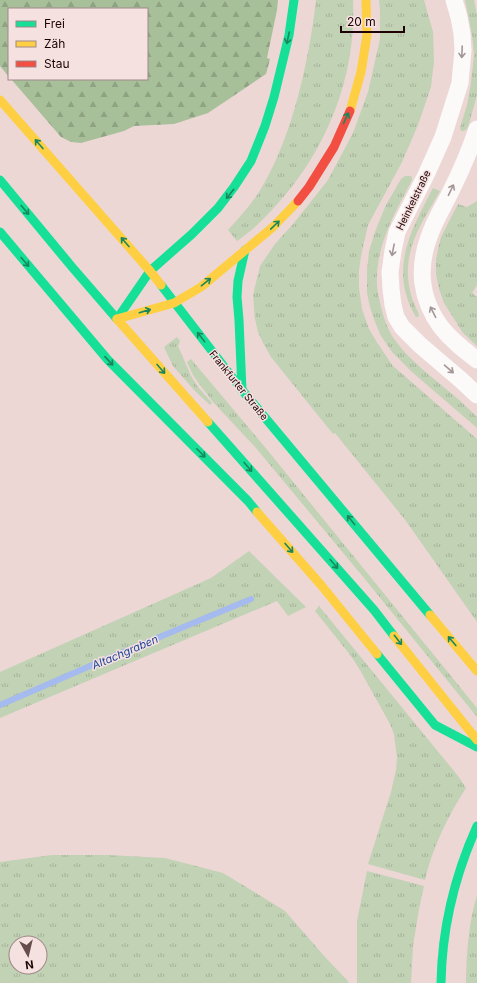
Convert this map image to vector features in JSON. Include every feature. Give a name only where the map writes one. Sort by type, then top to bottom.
[{"type":"main road","points":[[117,319],[150,271],[192,234],[218,208],[251,161],[266,126],[274,98],[289,34],[294,0]]},
{"type":"main road","points":[[117,319],[174,303],[201,287],[273,227],[309,187],[334,147],[350,110],[361,72],[367,35],[366,0]]},
{"type":"main road","name":"Frankfurter Straße","points":[[0,100],[150,271],[242,390],[477,671]]},
{"type":"main road","points":[[0,180],[72,268],[374,610],[477,740]]},
{"type":"main road","points":[[0,232],[108,360],[248,501],[321,585],[435,725],[477,747]]},
{"type":"main road","points":[[242,390],[237,297],[238,282],[245,250]]},
{"type":"main road","points":[[440,983],[442,947],[448,914],[461,863],[477,826]]},
{"type":"street","name":"Heinkelstraße","points":[[454,0],[462,34],[463,50],[460,83],[443,137],[426,175],[397,232],[392,251],[390,272],[393,305],[396,317],[402,327],[420,345],[477,395]]},
{"type":"street","points":[[477,129],[470,150],[429,236],[422,265],[423,285],[433,313],[442,328],[456,343],[477,360]]},
{"type":"green space","points":[[0,0],[278,0],[267,58],[270,59],[266,74],[208,113],[174,124],[134,126],[124,131],[81,143],[71,142],[61,137],[12,80],[148,80],[148,8],[8,8],[8,76],[0,66]]},
{"type":"green space","points":[[316,0],[353,0],[353,32],[349,63],[341,93],[330,122],[316,150],[300,176],[280,201],[258,224],[237,241],[228,230],[242,215],[262,187],[283,144],[291,121],[304,72]]},
{"type":"green space","points":[[379,0],[424,0],[433,32],[434,61],[431,87],[418,125],[402,162],[368,225],[359,271],[359,288],[362,309],[369,329],[393,366],[477,439],[477,622],[406,521],[271,357],[258,332],[255,319],[253,295],[260,266],[275,244],[294,223],[328,180],[353,133],[368,92],[380,39]]},
{"type":"green space","points":[[465,0],[474,0],[477,15],[477,95],[469,124],[466,130],[461,131],[460,128],[467,105],[471,83],[474,54]]},
{"type":"green space","points":[[405,176],[412,177],[412,180],[387,230],[379,257],[377,287],[382,312],[392,336],[401,348],[407,355],[459,399],[477,417],[477,428],[412,372],[392,352],[381,336],[370,307],[367,293],[369,251],[386,205],[401,179]]},
{"type":"green space","points":[[433,188],[440,191],[419,228],[410,253],[408,266],[408,280],[411,295],[419,315],[416,317],[408,300],[404,283],[403,267],[406,251],[417,219]]},
{"type":"green space","points":[[477,201],[477,285],[472,293],[477,297],[477,346],[463,333],[444,303],[436,274],[436,260],[441,237],[458,204],[467,207]]},
{"type":"green space","points":[[177,337],[180,341],[178,346],[191,376],[198,387],[212,403],[210,405],[195,391],[173,366],[164,347]]},
{"type":"green space","points":[[191,359],[264,446],[477,708],[477,717],[256,448],[213,402],[193,375],[187,362]]},
{"type":"green space","points":[[249,551],[306,607],[288,616],[277,601],[0,718],[0,672],[211,578]]},
{"type":"green space","points":[[319,606],[458,776],[466,788],[453,809],[442,832],[432,856],[425,880],[368,864],[391,792],[396,770],[397,758],[394,734],[360,670],[351,656],[315,611]]},
{"type":"green space","points":[[52,855],[108,855],[165,858],[223,873],[285,911],[349,983],[0,983],[0,862]]},
{"type":"green space","points":[[367,871],[424,886],[413,946],[411,983],[357,983],[357,921]]},
{"type":"green space","points":[[477,895],[477,983],[466,983],[468,938]]},
{"type":"waterway","name":"Altachgraben","points":[[0,705],[251,599]]},
{"type":"traffic: fast","points":[[117,319],[150,271],[192,234],[218,208],[251,161],[265,126],[274,97],[289,35],[294,0]]},
{"type":"traffic: fast","points":[[0,180],[117,319]]},
{"type":"traffic: fast","points":[[0,232],[108,360],[248,501],[257,512]]},
{"type":"traffic: fast","points":[[242,390],[237,297],[238,281],[245,250]]},
{"type":"traffic: fast","points":[[161,285],[242,390],[430,615]]},
{"type":"traffic: fast","points":[[208,422],[374,610],[394,636]]},
{"type":"traffic: fast","points":[[377,654],[435,725],[477,747]]},
{"type":"traffic: fast","points":[[441,983],[444,942],[451,903],[462,864],[477,826]]},
{"type":"traffic: slow","points":[[350,111],[361,72],[367,35],[366,0]]},
{"type":"traffic: slow","points":[[0,100],[161,285]]},
{"type":"traffic: slow","points":[[117,319],[174,303],[201,287],[273,227],[298,201]]},
{"type":"traffic: slow","points":[[117,319],[208,422]]},
{"type":"traffic: slow","points":[[257,512],[321,585],[377,654]]},
{"type":"traffic: slow","points":[[430,615],[477,671]]},
{"type":"traffic: slow","points":[[394,636],[477,740]]},
{"type":"traffic: jam","points":[[298,201],[309,187],[334,147],[350,111]]}]
